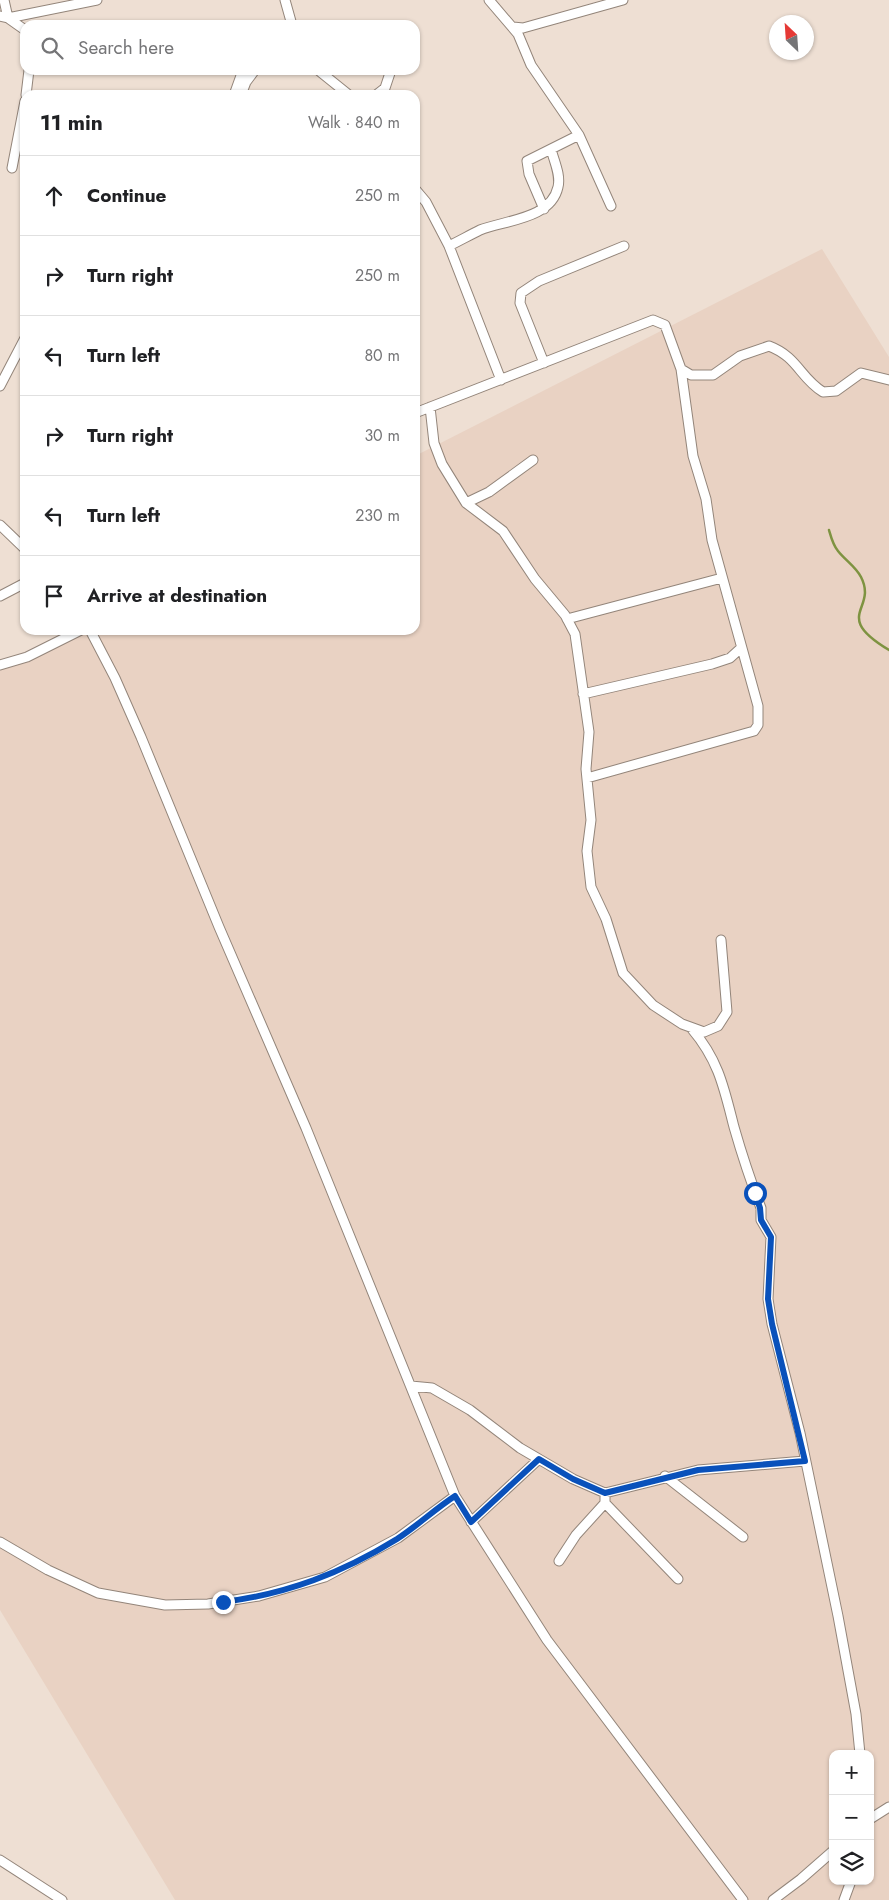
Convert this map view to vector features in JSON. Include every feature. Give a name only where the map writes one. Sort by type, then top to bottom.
[{"type":"street","points":[[4,0],[4,17]]},
{"type":"street","points":[[4,17],[97,0]]},
{"type":"street","points":[[285,0],[291,20]]},
{"type":"street","points":[[489,0],[513,27],[531,65],[579,135],[611,206]]},
{"type":"street","points":[[513,27],[522,28],[623,0]]},
{"type":"street","points":[[4,17],[20,27]]},
{"type":"street","points":[[27,90],[28,75]]},
{"type":"street","points":[[236,90],[241,75]]},
{"type":"street","points":[[243,90],[251,75]]},
{"type":"street","points":[[324,75],[343,90]]},
{"type":"street","points":[[382,90],[389,75]]},
{"type":"street","points":[[12,168],[20,127]]},
{"type":"street","points":[[544,208],[526,166],[531,158],[579,135]]},
{"type":"street","points":[[449,246],[481,230],[517,220],[544,208],[555,195],[559,186],[559,174],[551,149]]},
{"type":"street","points":[[420,195],[426,202],[449,246],[501,380]]},
{"type":"street","points":[[544,363],[520,303],[521,293],[539,281],[624,246]]},
{"type":"street","points":[[420,411],[654,320],[665,325],[668,330],[681,369],[694,456],[704,494],[712,540],[758,711],[758,725],[754,731],[586,778]]},
{"type":"street","points":[[681,369],[691,375],[713,375],[740,356],[769,346],[789,357],[801,368],[809,381],[823,392],[836,390],[860,373],[889,380]]},
{"type":"street","points":[[0,386],[20,348]]},
{"type":"street","points":[[430,408],[434,443],[442,464],[466,502],[503,531],[534,580],[568,619],[575,634],[588,732],[586,778],[591,820],[587,851],[591,887],[606,918],[623,973],[653,1005],[692,1029],[704,1032],[718,1026],[727,1012],[721,940]]},
{"type":"street","points":[[466,502],[489,492],[533,460]]},
{"type":"street","points":[[0,525],[20,544]]},
{"type":"street","points":[[568,619],[722,578]]},
{"type":"street","points":[[0,596],[20,586]]},
{"type":"street","points":[[0,665],[27,656],[71,635]]},
{"type":"street","points":[[93,635],[116,678],[219,927],[306,1128],[455,1496],[547,1640],[743,1900]]},
{"type":"street","points":[[584,694],[712,664],[730,658],[741,648]]},
{"type":"street","points":[[692,1029],[715,1062],[730,1104],[734,1126],[760,1208],[761,1220],[771,1237],[768,1299],[805,1461],[847,1661],[859,1750]]},
{"type":"street","points":[[411,1386],[432,1388],[470,1410],[520,1448],[605,1498],[678,1579]]},
{"type":"street","points":[[471,1522],[539,1459]]},
{"type":"street","points":[[559,1561],[576,1535],[605,1498],[665,1476],[745,1464],[805,1461]]},
{"type":"street","points":[[665,1476],[743,1537]]},
{"type":"street","points":[[0,1542],[48,1570],[98,1593],[165,1605],[208,1604],[259,1596],[325,1578],[398,1538],[455,1496]]},
{"type":"street","points":[[874,1816],[889,1807]]},
{"type":"street","points":[[773,1900],[801,1880],[829,1855]]},
{"type":"street","points":[[0,1860],[62,1900]]},
{"type":"street","points":[[844,1900],[850,1885]]},
{"type":"shaded area","points":[[822,249],[889,357],[889,1900],[175,1900],[0,1610],[0,666],[61,635],[420,635],[420,453]]},
{"type":"waterway","points":[[829,530],[836,549],[856,570],[865,588],[859,620],[872,638],[889,650]]},
{"type":"route","points":[[223,1602],[269,1594],[325,1578],[398,1538],[455,1496],[471,1522],[539,1459],[573,1479],[605,1493],[698,1470],[745,1464],[805,1461],[800,1433],[772,1324],[768,1299],[771,1237],[761,1220],[760,1208],[755,1193]]}]
